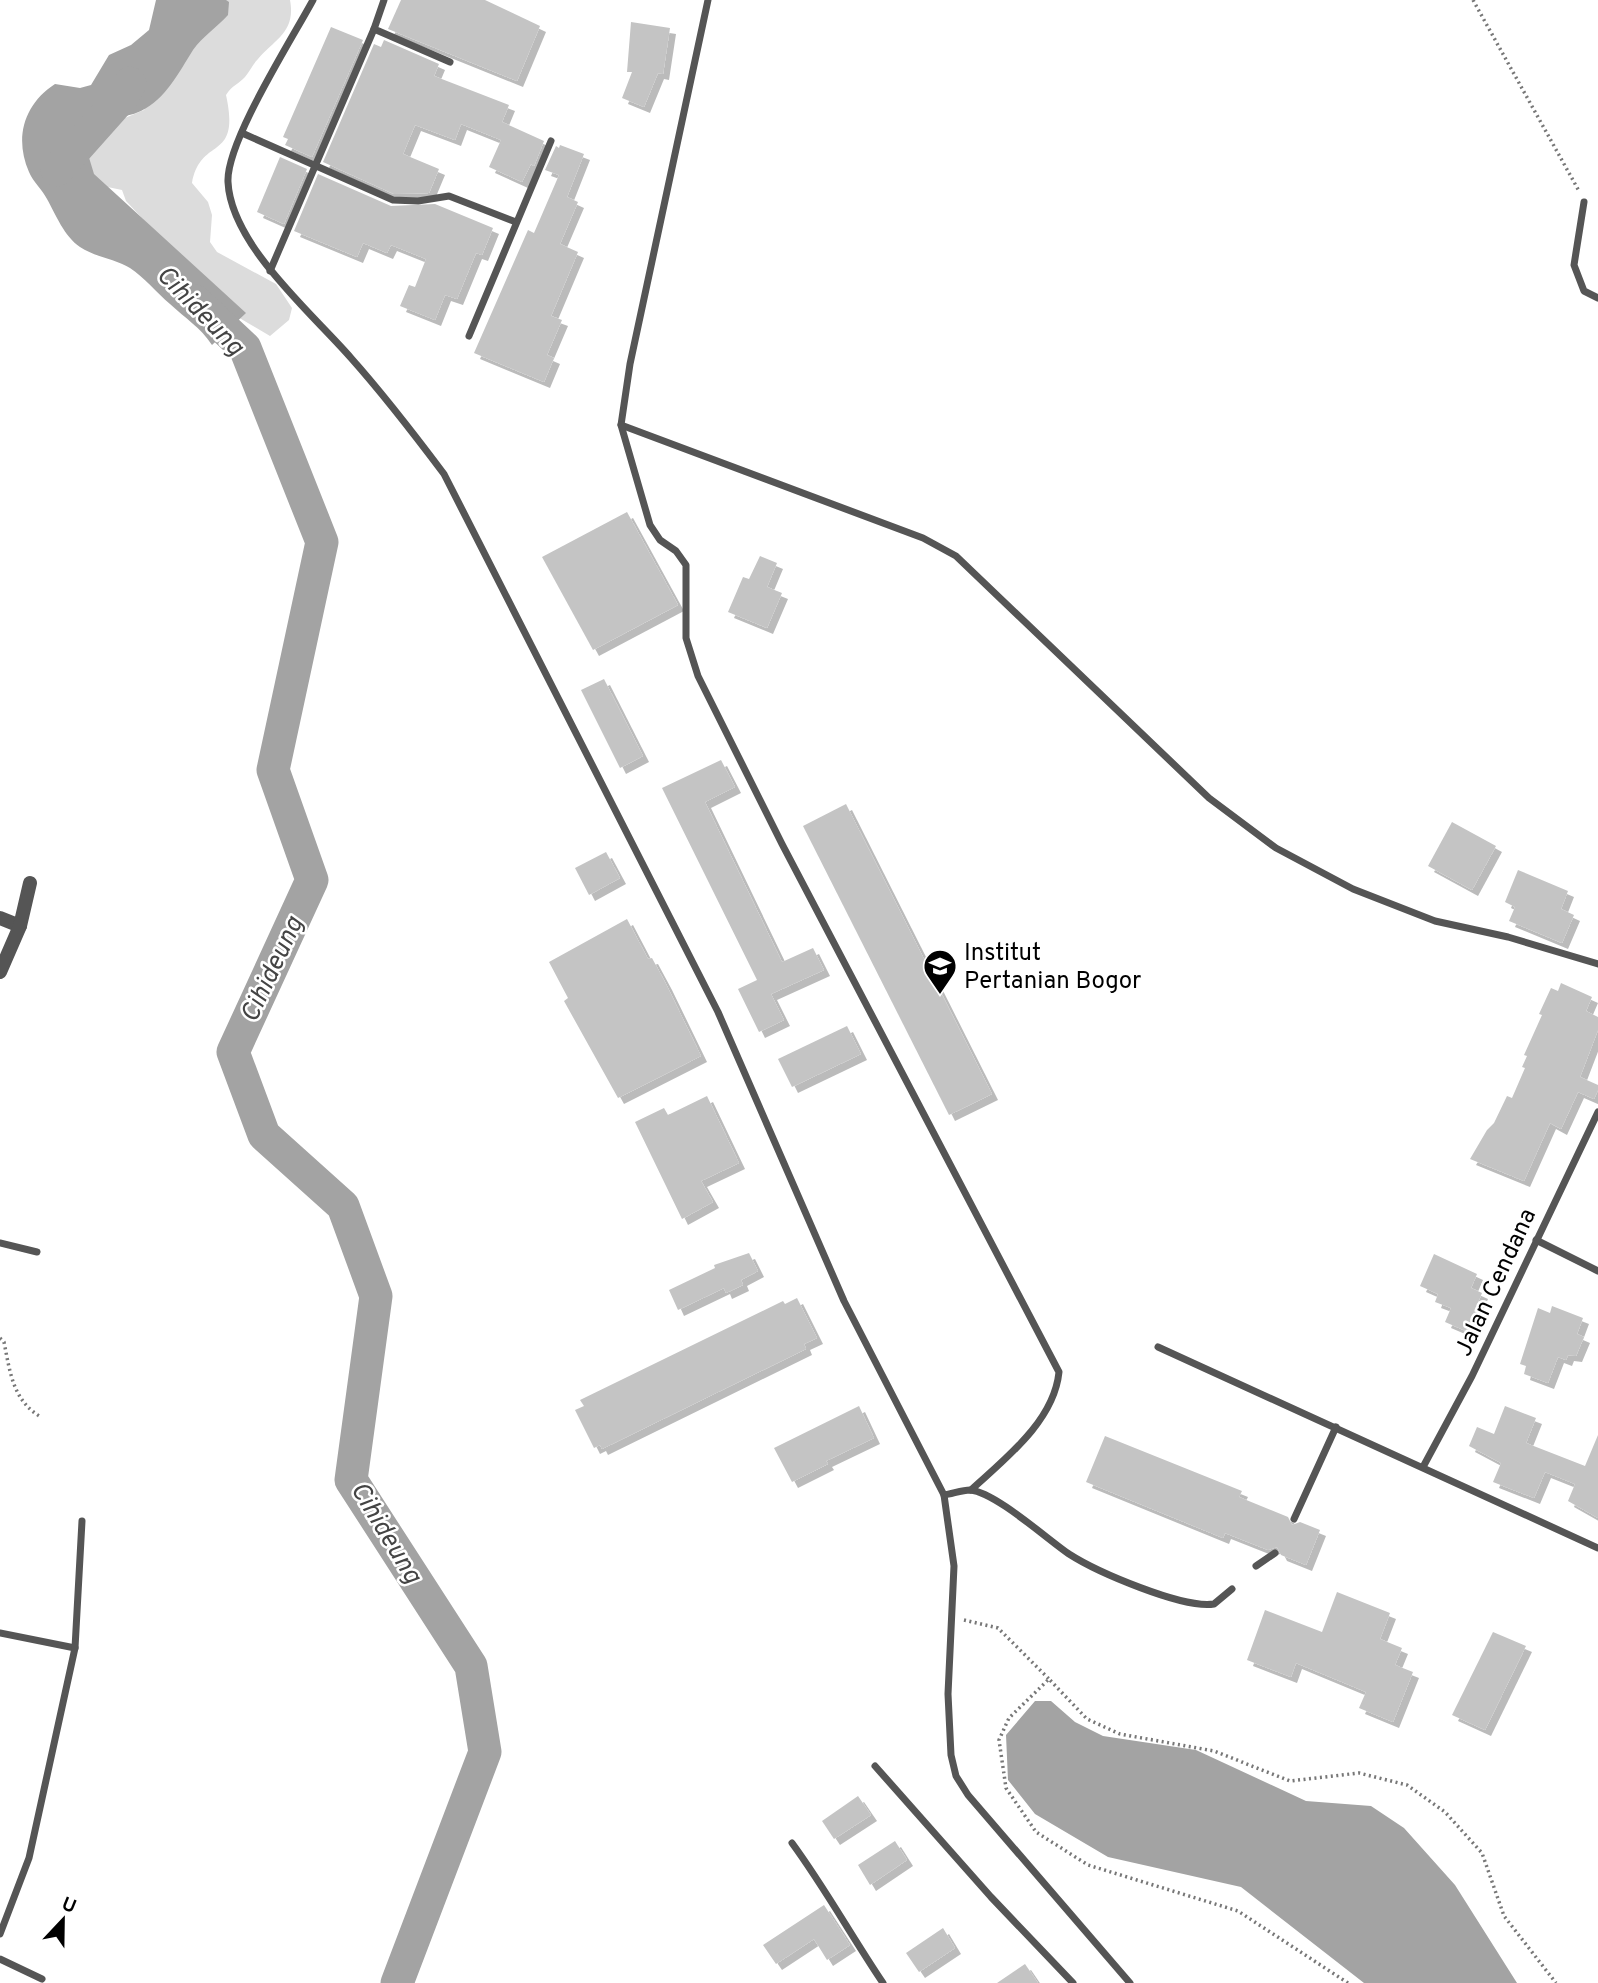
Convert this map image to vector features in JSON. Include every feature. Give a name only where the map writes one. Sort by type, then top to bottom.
[{"type":"street","points":[[0,972],[20,926],[30,883]]},
{"type":"street","points":[[0,918],[20,926]]},
{"type":"lane","points":[[313,0],[242,134],[228,181],[231,197],[243,226],[270,271],[375,385],[444,474],[718,1012],[844,1301],[944,1496],[954,1566],[948,1694],[951,1755],[956,1776],[968,1795],[1130,1983]]},
{"type":"lane","points":[[270,271],[384,0]]},
{"type":"lane","points":[[708,0],[630,364],[621,425],[650,525],[660,540],[676,551],[686,565],[686,638],[698,676],[782,844],[1059,1372],[1057,1392],[1045,1413],[971,1490],[944,1496]]},
{"type":"lane","points":[[374,29],[450,62]]},
{"type":"lane","points":[[242,134],[393,200],[418,201],[449,196],[516,222]]},
{"type":"lane","points":[[469,336],[551,141]]},
{"type":"lane","points":[[1584,202],[1574,265],[1584,292],[1598,298]]},
{"type":"lane","points":[[621,425],[923,538],[956,556],[1209,798],[1276,848],[1353,889],[1436,921],[1508,937],[1598,964]]},
{"type":"lane","name":"Jalan Cendana","points":[[1423,1467],[1472,1376],[1598,1112]]},
{"type":"lane","points":[[1536,1241],[1598,1271]]},
{"type":"lane","points":[[0,1243],[37,1252]]},
{"type":"lane","points":[[1158,1348],[1598,1548]]},
{"type":"lane","points":[[1294,1519],[1336,1427]]},
{"type":"lane","points":[[971,1490],[1010,1510],[1070,1555],[1112,1575],[1185,1602],[1205,1606],[1214,1604],[1232,1589]]},
{"type":"lane","points":[[0,1934],[29,1858],[75,1648],[82,1521]]},
{"type":"lane","points":[[1256,1566],[1275,1553]]},
{"type":"lane","points":[[0,1633],[75,1648]]},
{"type":"lane","points":[[875,1766],[991,1897],[1073,1983]]},
{"type":"lane","points":[[792,1843],[824,1888],[845,1927],[883,1983]]},
{"type":"lane","points":[[0,1959],[42,1979]]},
{"type":"path","points":[[1473,0],[1584,202]]},
{"type":"path","points":[[0,1338],[4,1342],[15,1388],[28,1410],[41,1417]]},
{"type":"path","points":[[951,1618],[998,1628],[1087,1719],[1120,1734],[1214,1751],[1290,1782],[1359,1773],[1406,1785],[1445,1812],[1482,1853],[1504,1916],[1556,1983]]},
{"type":"path","points":[[1049,1679],[1009,1718],[999,1740],[1006,1788],[1035,1832],[1088,1865],[1238,1911],[1348,1983]]},
{"type":"shaded area","points":[[214,0],[290,0],[290,20],[283,34],[226,95],[228,131],[224,140],[203,159],[192,183],[208,202],[212,215],[210,242],[217,252],[276,284],[292,308],[289,320],[270,336],[231,313],[126,201],[122,190],[93,184],[87,151],[92,135],[101,128],[144,110]]},
{"type":"water","points":[[156,0],[226,0],[229,2],[228,15],[197,45],[158,100],[128,116],[88,122],[87,151],[94,174],[246,313],[212,345],[198,328],[135,272],[74,242],[31,176],[22,147],[22,134],[29,112],[44,92],[55,84],[80,88],[91,85],[109,55],[131,45],[149,30]]},
{"type":"water","points":[[1035,1701],[1051,1701],[1075,1722],[1103,1736],[1196,1750],[1306,1801],[1371,1806],[1404,1828],[1455,1885],[1517,1983],[1364,1983],[1241,1887],[1108,1857],[1035,1814],[1008,1780],[1006,1735]]},
{"type":"building","points":[[401,0],[485,0],[540,26],[517,81],[388,29]]},
{"type":"building","points":[[631,22],[670,28],[663,74],[658,73],[644,107],[622,98],[632,72],[627,72]]},
{"type":"building","points":[[331,27],[363,40],[312,157],[285,145],[288,139],[283,137]]},
{"type":"building","points":[[384,40],[439,64],[434,76],[509,105],[502,122],[544,141],[534,166],[531,164],[522,182],[489,167],[501,140],[461,124],[455,140],[415,125],[403,154],[439,169],[429,193],[394,194],[323,162],[374,44],[381,47]]},
{"type":"building","points":[[560,145],[584,154],[567,197],[578,202],[560,244],[578,252],[551,316],[562,320],[547,355],[554,358],[544,382],[474,353],[528,230],[534,233],[559,175],[545,170],[556,146],[559,148]]},
{"type":"building","points":[[280,157],[307,169],[284,224],[257,212]]},
{"type":"building","points":[[318,174],[391,206],[435,204],[493,228],[482,255],[476,253],[457,299],[445,295],[435,320],[400,306],[409,285],[415,287],[426,259],[391,245],[387,253],[363,243],[357,257],[294,231]]},
{"type":"building","points":[[627,512],[678,605],[593,650],[542,557]]},
{"type":"building","points":[[760,556],[777,563],[767,587],[782,593],[767,628],[728,612],[743,577],[749,579]]},
{"type":"building","points":[[604,679],[643,756],[620,768],[581,690]]},
{"type":"building","points":[[721,760],[735,787],[705,802],[782,962],[813,948],[824,970],[771,994],[784,1020],[759,1032],[738,989],[757,980],[662,788]]},
{"type":"building","points":[[846,804],[992,1094],[949,1115],[803,826]]},
{"type":"building","points":[[1452,822],[1496,846],[1472,890],[1428,866]]},
{"type":"building","points":[[606,852],[620,878],[589,895],[575,868]]},
{"type":"building","points":[[1518,870],[1568,891],[1561,909],[1574,915],[1562,943],[1509,921],[1515,907],[1505,902]]},
{"type":"building","points":[[627,919],[648,959],[652,958],[701,1056],[618,1098],[564,1001],[568,998],[549,962]]},
{"type":"building","points":[[1561,983],[1592,997],[1586,1011],[1598,1017],[1598,1030],[1580,1077],[1598,1085],[1598,1090],[1594,1099],[1578,1092],[1561,1129],[1550,1123],[1524,1181],[1470,1159],[1494,1123],[1507,1096],[1512,1098],[1525,1068],[1522,1067],[1527,1056],[1524,1055],[1542,1015],[1539,1014],[1551,988],[1558,991]]},
{"type":"building","points":[[847,1026],[861,1054],[792,1087],[778,1059]]},
{"type":"building","points":[[707,1096],[739,1163],[701,1181],[713,1202],[682,1219],[635,1122],[664,1108],[668,1115]]},
{"type":"building","points":[[749,1253],[758,1271],[741,1280],[743,1285],[726,1293],[724,1288],[678,1310],[669,1290],[715,1268],[714,1265]]},
{"type":"building","points":[[1434,1254],[1477,1274],[1471,1288],[1482,1293],[1466,1331],[1445,1322],[1451,1308],[1435,1302],[1438,1294],[1420,1286]]},
{"type":"building","points":[[797,1298],[817,1338],[804,1344],[806,1349],[602,1449],[600,1445],[594,1448],[575,1410],[584,1406],[580,1400],[783,1301],[785,1304]]},
{"type":"building","points":[[1552,1306],[1583,1318],[1577,1334],[1584,1337],[1576,1356],[1568,1355],[1566,1360],[1558,1357],[1548,1383],[1524,1374],[1526,1366],[1520,1364],[1538,1308],[1550,1313]]},
{"type":"building","points":[[859,1406],[874,1438],[826,1461],[828,1464],[792,1482],[774,1448]]},
{"type":"building","points":[[1505,1406],[1536,1418],[1526,1443],[1585,1466],[1598,1435],[1598,1518],[1568,1501],[1575,1484],[1545,1472],[1534,1498],[1493,1482],[1501,1463],[1469,1446],[1477,1427],[1494,1434]]},
{"type":"building","points":[[1105,1436],[1242,1491],[1239,1497],[1288,1517],[1292,1525],[1300,1522],[1320,1530],[1306,1565],[1281,1555],[1277,1547],[1268,1550],[1225,1533],[1223,1538],[1086,1482]]},
{"type":"building","points":[[1337,1592],[1390,1613],[1380,1639],[1402,1648],[1395,1665],[1413,1672],[1393,1722],[1359,1708],[1366,1692],[1296,1663],[1291,1677],[1247,1660],[1265,1610],[1322,1632]]},
{"type":"building","points":[[1493,1632],[1526,1646],[1485,1730],[1452,1715]]},
{"type":"building","points":[[858,1796],[871,1815],[834,1839],[822,1821]]},
{"type":"building","points":[[895,1841],[907,1860],[870,1885],[858,1865]]},
{"type":"building","points":[[824,1905],[850,1945],[827,1960],[814,1939],[776,1964],[763,1945]]},
{"type":"building","points":[[943,1928],[955,1948],[919,1972],[906,1953]]},
{"type":"building","points":[[1025,1964],[1038,1983],[997,1983]]},
{"type":"waterway","name":"Cihideung","points":[[57,170],[122,97],[130,83]]},
{"type":"waterway","name":"Cihideung","points":[[195,301],[245,348],[322,542],[273,770],[312,880],[233,1052],[264,1135],[343,1206],[376,1296],[351,1480],[471,1666],[485,1752],[397,1983]]},
{"type":"place","name":"Institut Pertanian Bogor","points":[[940,996]]}]
